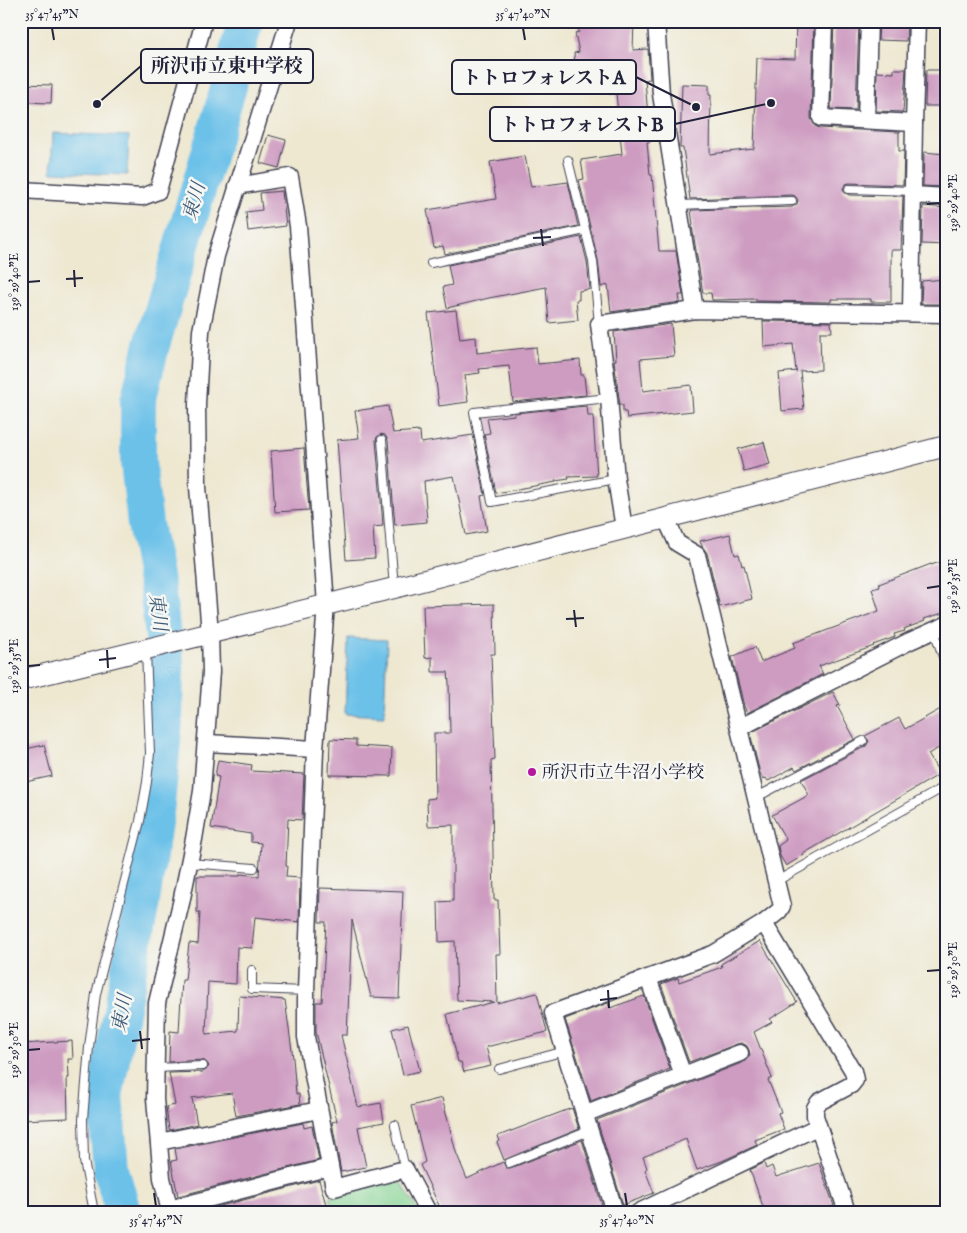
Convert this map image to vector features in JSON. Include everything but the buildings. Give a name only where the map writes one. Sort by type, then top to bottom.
[{"type":"street","points":[[21,190],[142,198],[158,190],[204,21]]},
{"type":"street","points":[[289,21],[216,256],[201,331],[197,404],[198,487],[204,634],[211,672],[207,743],[202,791],[189,863],[157,1003],[155,1099],[162,1178],[170,1210],[330,1167]]},
{"type":"street","points":[[656,21],[661,94],[695,310]]},
{"type":"street","points":[[824,21],[822,118],[914,123]]},
{"type":"street","points":[[866,120],[870,21]]},
{"type":"street","points":[[911,313],[917,21]]},
{"type":"street","points":[[237,186],[290,177],[298,226],[326,604],[316,749],[306,991],[306,1037],[319,1110],[334,1188],[405,1169],[428,1212]]},
{"type":"street","points":[[913,193],[946,197]]},
{"type":"street","points":[[624,528],[616,479],[609,398],[599,324],[695,310],[946,314]]},
{"type":"street","points":[[21,680],[394,588],[946,446]]},
{"type":"street","points":[[615,1212],[553,1013],[712,954],[764,923],[779,912],[782,906],[697,555],[676,543],[666,518]]},
{"type":"street","points":[[739,728],[940,628]]},
{"type":"street","points":[[207,743],[316,749]]},
{"type":"street","points":[[764,923],[853,1071],[855,1080],[851,1085],[819,1102],[815,1116],[817,1127],[847,1212]]},
{"type":"street","points":[[648,978],[683,1074]]},
{"type":"street","points":[[584,1114],[740,1053]]},
{"type":"street","points":[[159,1142],[319,1110]]},
{"type":"street","points":[[639,1212],[817,1127]]},
{"type":"lane","points":[[568,160],[593,261],[599,324]]},
{"type":"lane","points":[[849,190],[913,193]]},
{"type":"lane","points":[[678,205],[792,200]]},
{"type":"lane","points":[[431,263],[585,230]]},
{"type":"lane","points":[[609,398],[474,412],[492,502],[616,479]]},
{"type":"lane","points":[[382,440],[394,588]]},
{"type":"lane","points":[[940,628],[946,666]]},
{"type":"lane","points":[[94,1212],[84,1161],[83,1119],[89,1047],[96,994],[140,821],[147,782],[150,753],[150,648]]},
{"type":"lane","points":[[755,798],[863,740]]},
{"type":"lane","points":[[775,882],[946,786]]},
{"type":"lane","points":[[189,863],[254,868]]},
{"type":"lane","points":[[252,970],[252,988],[306,991]]},
{"type":"lane","points":[[499,1068],[565,1051]]},
{"type":"lane","points":[[156,1068],[203,1066]]},
{"type":"lane","points":[[395,1125],[405,1169]]},
{"type":"lane","points":[[509,1163],[589,1131]]},
{"type":"green space","points":[[391,1179],[402,1184],[419,1212],[333,1212],[329,1197]]},
{"type":"water","points":[[53,133],[129,136],[127,175],[51,172]]},
{"type":"water","points":[[348,638],[387,640],[384,716],[345,714]]},
{"type":"waterway","name":"東川","points":[[123,1212],[111,1169],[105,1096],[141,907],[157,804],[165,720],[166,661],[157,587],[145,524],[138,462],[138,401],[152,345],[229,86],[245,21]]},
{"type":"place","name":"トトロフォレストB","points":[[771,103]]},
{"type":"place","name":"所沢市立東中学校","points":[[97,104]]},
{"type":"place","name":"トトロフォレストA","points":[[696,107]]},
{"type":"place","name":"所沢市立牛沼小学校","points":[[532,772]]}]
